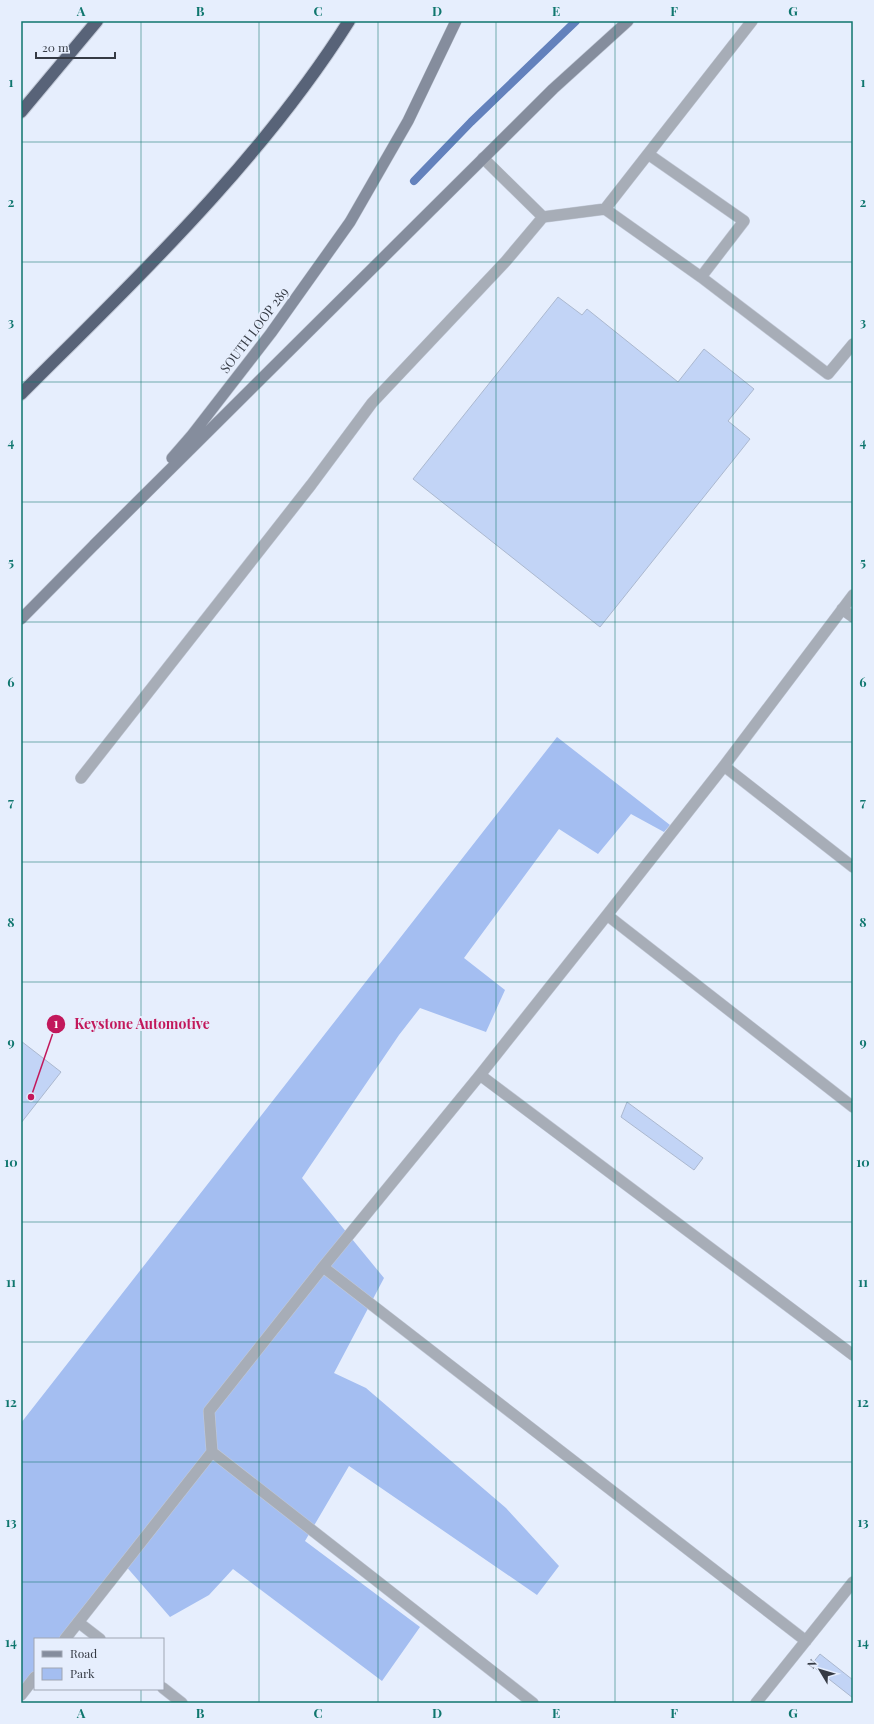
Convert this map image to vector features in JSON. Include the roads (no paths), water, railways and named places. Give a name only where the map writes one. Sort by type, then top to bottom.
[{"type":"highway","points":[[21,112],[97,21]]},
{"type":"highway","points":[[21,394],[131,285],[236,173],[322,64],[349,21]]},
{"type":"main road","name":"SOUTH LOOP 289","points":[[21,619],[94,545],[192,436],[271,333],[350,222],[408,121],[456,21]]},
{"type":"main road","points":[[94,545],[553,89],[628,21]]},
{"type":"street","points":[[605,209],[752,21]]},
{"type":"street","points":[[648,154],[744,221],[700,276]]},
{"type":"street","points":[[483,158],[542,217]]},
{"type":"street","points":[[81,778],[311,485],[372,403],[506,261],[542,217],[605,209],[700,276],[828,374],[853,344]]},
{"type":"street","points":[[66,1638],[212,1452],[209,1411],[323,1267],[480,1075],[607,915],[724,766],[853,595]]},
{"type":"street","points":[[842,609],[853,617]]},
{"type":"street","points":[[724,766],[853,867]]},
{"type":"street","points":[[607,915],[853,1107]]},
{"type":"street","points":[[480,1075],[853,1355]]},
{"type":"street","points":[[323,1267],[806,1641]]},
{"type":"street","points":[[212,1452],[533,1703]]},
{"type":"street","points":[[756,1703],[853,1582]]},
{"type":"street","points":[[78,1622],[99,1638]]},
{"type":"street","points":[[21,1695],[34,1678]]},
{"type":"street","points":[[164,1689],[182,1703]]},
{"type":"waterway","points":[[414,181],[471,122],[576,21]]},
{"type":"place","name":"Keystone Automotive","points":[[31,1097]]}]
